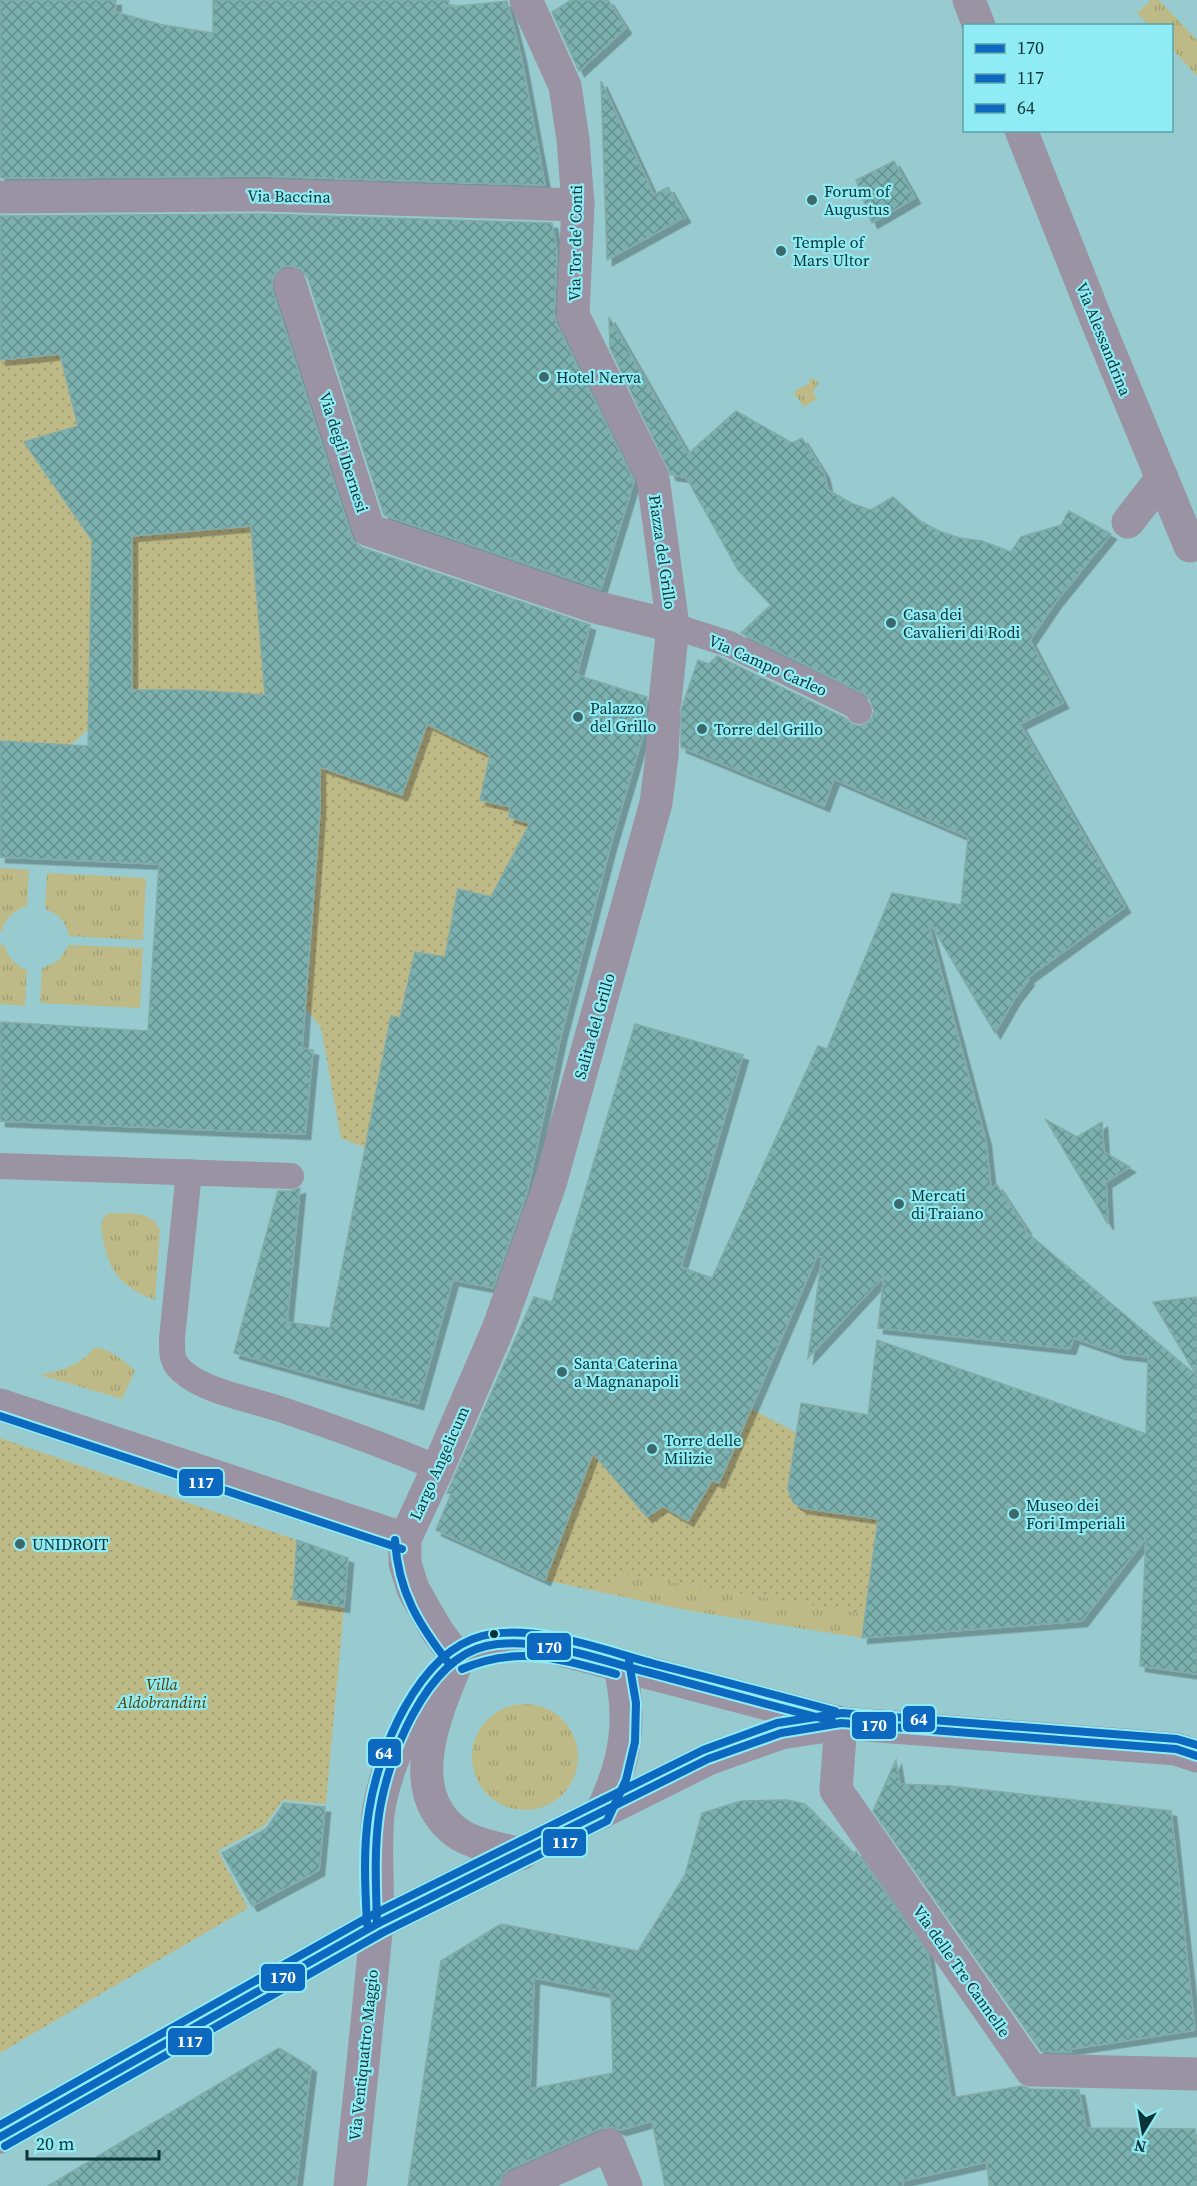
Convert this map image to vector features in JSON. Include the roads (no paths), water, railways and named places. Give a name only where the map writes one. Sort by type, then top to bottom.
[{"type":"street","name":"Via Tor de' Conti","points":[[526,0],[565,86],[573,139],[579,205],[573,315],[653,478]]},
{"type":"street","points":[[969,0],[979,24]]},
{"type":"street","name":"Via Alessandrina","points":[[1022,132],[1190,546]]},
{"type":"street","name":"Via Baccina","points":[[0,197],[263,195],[579,205]]},
{"type":"street","name":"Via degli Ibernesi","points":[[291,284],[369,530],[595,607]]},
{"type":"street","name":"Piazza del Grillo","points":[[653,478],[673,626],[665,709]]},
{"type":"street","points":[[1128,522],[1162,478]]},
{"type":"street","name":"Piazza del Grillo","points":[[595,607],[673,626]]},
{"type":"street","name":"Salita del Grillo","points":[[498,1329],[550,1184],[656,803],[665,709]]},
{"type":"street","name":"Largo Angelicum","points":[[458,1659],[436,1631],[413,1589],[405,1563],[405,1539],[498,1329]]},
{"type":"street","points":[[0,1405],[405,1539]]},
{"type":"street","points":[[521,1854],[481,1844],[455,1832],[438,1814],[429,1798],[426,1773],[430,1740],[439,1705],[458,1659],[477,1649],[535,1645],[619,1664],[841,1724],[1176,1749],[1197,1756]]},
{"type":"street","name":"Via Ventiquattro Maggio","points":[[350,2186],[377,1924],[376,1836],[379,1811],[387,1777],[414,1712],[438,1679],[458,1659]]},
{"type":"street","points":[[601,1813],[612,1792],[626,1743],[626,1695],[619,1664]]},
{"type":"street","points":[[0,2137],[377,1924],[708,1760],[781,1733],[841,1724]]},
{"type":"street","name":"Via delle Tre Cannelle","points":[[841,1724],[836,1790],[1031,2070],[1197,2074]]},
{"type":"street","points":[[517,2186],[609,2145],[626,2186]]},
{"type":"lane","name":"Via Campo Carleo","points":[[673,626],[729,644],[859,706]]},
{"type":"lane","points":[[0,1166],[291,1176]]},
{"type":"lane","points":[[189,1172],[172,1338],[173,1361],[178,1368],[190,1378],[211,1387],[278,1408],[398,1451],[438,1468]]},
{"type":"place","name":"Forum of Augustus","points":[[812,200]]},
{"type":"place","name":"Temple of Mars Ultor","points":[[781,251]]},
{"type":"place","name":"Hotel Nerva","points":[[544,377]]},
{"type":"place","name":"Casa dei Cavalieri di Rodi","points":[[891,623]]},
{"type":"place","name":"Palazzo del Grillo","points":[[578,717]]},
{"type":"place","name":"Torre del Grillo","points":[[702,729]]},
{"type":"place","name":"Mercati di Traiano","points":[[899,1204]]},
{"type":"place","name":"Santa Caterina a Magnanapoli","points":[[562,1372]]},
{"type":"place","name":"Torre delle Milizie","points":[[652,1449]]},
{"type":"place","name":"Museo dei Fori Imperiali","points":[[1014,1514]]},
{"type":"place","name":"UNIDROIT","points":[[20,1544]]},
{"type":"park label","name":"Villa Aldobrandini","points":[[162,1693]]}]
